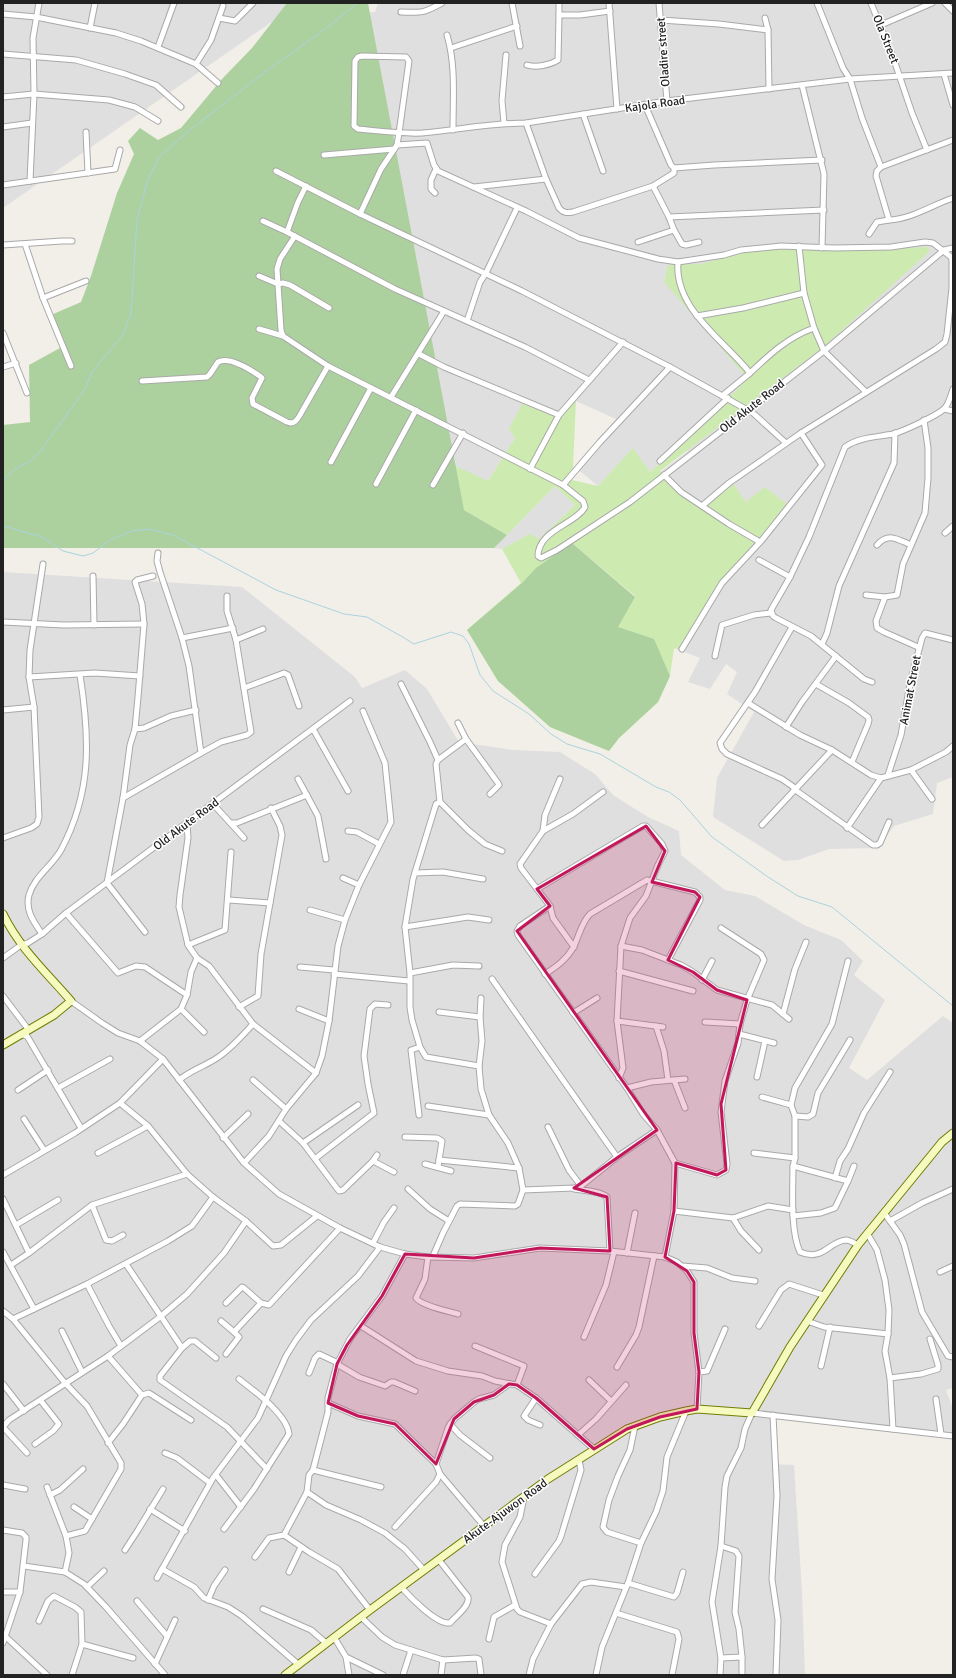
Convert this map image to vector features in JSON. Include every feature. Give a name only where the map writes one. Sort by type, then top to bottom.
[{"type":"main road","points":[[3,914],[21,945],[71,1001],[54,1015],[3,1045]]},
{"type":"main road","points":[[752,1413],[790,1347],[823,1295],[858,1245],[885,1214],[942,1142],[953,1133]]},
{"type":"main road","name":"Akute-Ajuwon Road","points":[[285,1675],[370,1610],[548,1479],[627,1429],[660,1417],[697,1409],[752,1413]]},
{"type":"street","points":[[30,181],[34,94],[33,38],[39,3]]},
{"type":"street","points":[[90,28],[95,3]]},
{"type":"street","points":[[158,47],[174,3]]},
{"type":"street","points":[[219,18],[235,20],[254,3]]},
{"type":"street","points":[[401,12],[423,13],[442,3]]},
{"type":"street","points":[[512,3],[520,46]]},
{"type":"street","points":[[527,65],[532,67],[539,66],[558,60],[559,3]]},
{"type":"street","points":[[609,3],[617,109]]},
{"type":"street","name":"Oladire street","points":[[659,3],[667,101]]},
{"type":"street","points":[[817,3],[843,68],[850,79],[862,118],[881,168]]},
{"type":"street","name":"Ola Street","points":[[871,3],[927,150]]},
{"type":"street","points":[[880,25],[932,3]]},
{"type":"street","points":[[945,3],[953,11]]},
{"type":"street","points":[[196,64],[211,40],[223,6]]},
{"type":"street","points":[[559,15],[580,15],[610,11]]},
{"type":"street","points":[[3,14],[36,17],[116,33],[158,47],[196,64],[218,83]]},
{"type":"street","points":[[765,18],[768,30],[769,89]]},
{"type":"street","points":[[661,20],[719,24],[768,30]]},
{"type":"street","points":[[450,48],[517,26]]},
{"type":"street","points":[[447,34],[453,77],[453,130]]},
{"type":"street","points":[[3,54],[76,60],[156,85],[180,107]]},
{"type":"street","points":[[504,123],[502,101],[506,55]]},
{"type":"street","name":"Kajola Road","points":[[399,133],[408,59],[406,57],[358,57],[355,61],[354,126],[358,129],[399,133],[453,130],[504,123],[526,123],[645,106],[667,101],[850,79],[953,73]]},
{"type":"street","points":[[944,74],[953,105]]},
{"type":"street","points":[[802,85],[822,160],[824,174],[822,248]]},
{"type":"street","points":[[3,96],[34,94],[109,100],[134,107],[158,121]]},
{"type":"street","points":[[526,123],[546,179],[559,208],[567,213],[653,186],[670,177],[674,173],[674,168],[671,165],[645,106]]},
{"type":"street","points":[[583,114],[603,171]]},
{"type":"street","points":[[3,127],[32,123]]},
{"type":"street","points":[[86,132],[88,172]]},
{"type":"street","points":[[360,214],[381,169],[395,147],[399,133]]},
{"type":"street","points":[[889,220],[876,176],[877,171],[881,168],[953,140]]},
{"type":"street","points":[[324,155],[427,143],[438,171],[579,238],[642,256],[678,262],[724,255],[741,250],[781,246],[822,248],[891,246],[925,242],[933,243],[944,250],[952,260],[952,288],[945,342],[923,358],[786,443],[729,484],[702,506]]},
{"type":"street","points":[[3,185],[115,169],[120,150]]},
{"type":"street","points":[[674,168],[714,164],[822,160]]},
{"type":"street","points":[[435,193],[432,189],[431,180],[436,169]]},
{"type":"street","points":[[276,171],[360,214],[486,274],[670,366],[758,416],[786,443]]},
{"type":"street","points":[[473,187],[546,179]]},
{"type":"street","points":[[287,232],[298,202],[306,186]]},
{"type":"street","points":[[653,186],[682,244],[686,245],[699,242]]},
{"type":"street","points":[[869,234],[877,222],[896,220],[953,198]]},
{"type":"street","points":[[467,321],[480,282],[486,274],[517,208]]},
{"type":"street","points":[[669,217],[824,210]]},
{"type":"street","points":[[263,221],[295,236],[394,288],[525,347],[588,380]]},
{"type":"street","points":[[638,242],[674,230]]},
{"type":"street","points":[[283,336],[278,284],[278,264],[295,236]]},
{"type":"street","points":[[3,245],[72,241]]},
{"type":"street","points":[[25,244],[43,298],[71,366]]},
{"type":"street","points":[[799,246],[804,293],[814,328],[824,351],[866,392]]},
{"type":"street","name":"Old Akute Road","points":[[563,485],[583,501],[585,507],[580,513],[564,523],[542,542],[538,548],[538,556],[541,558],[544,558],[612,515],[824,351],[944,250],[953,248]]},
{"type":"street","points":[[678,262],[677,271],[679,283],[686,299],[697,316],[750,373]]},
{"type":"street","points":[[259,276],[278,284],[284,283],[290,285],[329,308]]},
{"type":"street","points":[[43,298],[86,281]]},
{"type":"street","points":[[697,316],[743,308],[804,293]]},
{"type":"street","points":[[391,397],[419,354],[444,311]]},
{"type":"street","points":[[722,396],[750,373],[772,352],[790,340],[814,328]]},
{"type":"street","points":[[259,329],[283,336],[328,366],[463,433],[563,485],[600,442],[670,366]]},
{"type":"street","points":[[3,333],[27,392]]},
{"type":"street","points":[[530,469],[559,415],[588,380],[623,342]]},
{"type":"street","points":[[419,354],[444,367],[559,415]]},
{"type":"street","points":[[142,381],[207,377],[218,362],[226,360],[238,364],[262,378],[252,398],[253,404],[287,422],[292,423],[296,422],[328,366]]},
{"type":"street","points":[[3,367],[16,362]]},
{"type":"street","points":[[331,462],[371,388]]},
{"type":"street","points":[[771,613],[771,610],[790,577],[827,493],[843,450],[849,444],[868,438],[895,433],[944,409],[953,389]]},
{"type":"street","points":[[660,461],[728,398]]},
{"type":"street","points":[[944,409],[953,410]]},
{"type":"street","points":[[376,484],[416,410]]},
{"type":"street","points":[[866,595],[885,597],[897,595],[903,564],[925,513],[928,478],[928,448],[924,420]]},
{"type":"street","points":[[433,485],[463,433]]},
{"type":"street","points":[[682,648],[722,583],[760,542],[822,465],[801,433]]},
{"type":"street","points":[[822,644],[827,633],[839,586],[894,463],[895,433]]},
{"type":"street","points":[[664,475],[681,492],[729,524],[760,542]]},
{"type":"street","points":[[946,533],[953,526]]},
{"type":"street","points":[[877,545],[882,539],[890,538],[911,545]]},
{"type":"street","points":[[158,553],[160,572],[182,638],[189,666],[201,753]]},
{"type":"street","points":[[759,560],[790,577]]},
{"type":"street","points":[[3,838],[31,828],[37,824],[39,817],[34,707],[29,677],[33,624],[43,564]]},
{"type":"street","points":[[93,576],[94,625]]},
{"type":"street","points":[[145,932],[107,883],[123,798],[130,745],[135,729],[140,676],[144,624],[142,604],[135,582],[137,580],[153,576]]},
{"type":"street","points":[[123,798],[221,742],[247,735],[251,732],[236,640],[227,611],[227,596]]},
{"type":"street","points":[[885,597],[875,624],[877,628],[918,647]]},
{"type":"street","points":[[771,613],[776,618],[811,636],[864,679],[872,682]]},
{"type":"street","points":[[715,656],[722,625],[754,615],[771,613]]},
{"type":"street","points":[[3,622],[94,625],[144,624]]},
{"type":"street","points":[[792,627],[748,703],[720,743],[722,749],[727,754],[782,779],[847,828],[876,845],[880,843],[889,822]]},
{"type":"street","points":[[182,638],[233,628]]},
{"type":"street","points":[[236,640],[263,629]]},
{"type":"street","name":"Animat Street","points":[[888,775],[901,735],[918,647],[925,634],[953,640]]},
{"type":"street","points":[[786,727],[836,656]]},
{"type":"street","points":[[244,688],[284,672],[288,675],[299,706]]},
{"type":"street","points":[[29,677],[95,673],[140,676]]},
{"type":"street","points":[[42,934],[33,921],[28,910],[29,896],[37,881],[60,852],[82,798],[88,750],[80,675]]},
{"type":"street","points":[[401,684],[438,760],[436,770],[440,802],[468,830],[485,844],[502,851]]},
{"type":"street","points":[[816,684],[849,703],[870,720],[852,762]]},
{"type":"street","name":"Old Akute Road","points":[[3,958],[21,945],[28,943],[42,934],[66,913],[350,701]]},
{"type":"street","points":[[748,703],[786,727],[832,750],[871,775],[881,778]]},
{"type":"street","points":[[3,710],[34,707]]},
{"type":"street","points":[[135,729],[144,728],[171,716],[196,710]]},
{"type":"street","points":[[244,1163],[268,1136],[286,1109],[316,1073],[322,1056],[329,1021],[338,946],[345,920],[359,885],[392,822],[388,773],[363,710]]},
{"type":"street","points":[[458,723],[466,740],[499,785],[490,794]]},
{"type":"street","points":[[313,729],[348,791]]},
{"type":"street","points":[[438,760],[466,740]]},
{"type":"street","points":[[847,828],[881,778],[911,770],[946,752],[953,746]]},
{"type":"street","points":[[762,825],[794,788],[832,750]]},
{"type":"street","points":[[911,770],[932,799]]},
{"type":"street","points":[[298,778],[318,816],[326,859]]},
{"type":"street","points":[[543,831],[545,815],[560,779]]},
{"type":"street","points":[[574,947],[553,918],[550,906],[521,868],[520,864],[543,831],[572,814],[603,792]]},
{"type":"street","points":[[232,823],[237,823],[271,808],[307,795]]},
{"type":"street","points":[[440,802],[436,804],[415,873],[405,927],[410,973],[409,981],[412,1020],[420,1047],[426,1057],[479,1066]]},
{"type":"street","points":[[213,804],[232,823],[244,838]]},
{"type":"street","points":[[239,1007],[258,996],[261,954],[282,835],[280,826],[271,808]]},
{"type":"street","points":[[187,824],[188,838],[179,907],[188,945],[197,958],[209,966],[253,1024],[316,1073]]},
{"type":"street","points":[[537,889],[643,826],[646,826],[662,844],[665,851],[646,896],[630,918],[621,946],[617,1021],[623,1068],[620,1078]]},
{"type":"street","points":[[348,831],[357,832],[380,844]]},
{"type":"street","points":[[188,945],[225,930],[229,900],[231,852]]},
{"type":"street","points":[[415,873],[443,872],[483,879]]},
{"type":"street","points":[[343,878],[359,885]]},
{"type":"street","points":[[545,974],[565,960],[574,947],[584,922],[590,914],[647,880],[696,892],[700,897],[700,900],[668,960]]},
{"type":"street","points":[[229,900],[270,903]]},
{"type":"street","points":[[550,906],[520,926],[517,931],[545,974],[627,1088],[643,1114],[657,1130],[675,1163],[674,1211],[665,1258]]},
{"type":"street","points":[[310,910],[345,920]]},
{"type":"street","points":[[66,913],[118,974],[136,966],[145,967],[187,995]]},
{"type":"street","points":[[405,927],[468,917],[489,920]]},
{"type":"street","points":[[675,1163],[717,1176],[726,1170],[727,1164],[721,1104],[725,1081],[740,1034],[740,1024],[747,1000],[763,964],[763,957],[761,954],[721,928]]},
{"type":"street","points":[[783,1014],[795,969],[806,942]]},
{"type":"street","points":[[621,946],[642,950],[668,960],[693,972],[717,990],[747,1000],[772,1006],[789,1019]]},
{"type":"street","points":[[140,1041],[181,1009],[187,995],[191,972],[197,958]]},
{"type":"street","points":[[702,980],[712,961]]},
{"type":"street","points":[[848,961],[832,1024],[795,1088],[791,1106],[795,1116],[793,1216],[797,1246],[800,1252],[806,1254],[819,1254],[844,1240],[858,1245]]},
{"type":"street","points":[[410,973],[453,965],[479,966]]},
{"type":"street","points":[[300,967],[409,981]]},
{"type":"street","points":[[619,971],[693,991]]},
{"type":"street","points":[[492,979],[617,1157]]},
{"type":"street","points":[[3,996],[28,1029]]},
{"type":"street","points":[[458,1314],[418,1301],[416,1298],[425,1280],[430,1257],[457,1206],[462,1203],[490,1206],[515,1206],[518,1204],[523,1190],[519,1168],[508,1143],[489,1115],[481,1089],[479,1066],[482,1041],[480,1017],[481,998]]},
{"type":"street","points":[[573,1013],[597,998]]},
{"type":"street","points":[[71,1001],[118,1033],[140,1041],[163,1058],[223,1138],[244,1163],[279,1194],[317,1216],[380,1247],[405,1254],[430,1257],[474,1258],[540,1248],[612,1251],[665,1258],[682,1266],[707,1268],[732,1278],[755,1281]]},
{"type":"street","points":[[316,1158],[374,1113],[364,1056],[370,1008],[375,1004],[388,1005]]},
{"type":"street","points":[[181,1009],[204,1032]]},
{"type":"street","points":[[299,1010],[329,1021]]},
{"type":"street","points":[[438,1012],[480,1017]]},
{"type":"street","points":[[617,1021],[663,1026]]},
{"type":"street","points":[[705,1022],[740,1024]]},
{"type":"street","points":[[179,1080],[191,1071],[215,1060],[226,1052],[253,1024]]},
{"type":"street","points":[[656,1026],[671,1080],[685,1108]]},
{"type":"street","points":[[20,1034],[27,1036],[48,1070],[80,1128]]},
{"type":"street","points":[[740,1034],[774,1043]]},
{"type":"street","points":[[795,1116],[808,1117],[813,1114],[818,1093],[840,1054],[843,1052],[850,1040]]},
{"type":"street","points":[[757,1077],[765,1041]]},
{"type":"street","points":[[419,1115],[411,1050],[420,1047]]},
{"type":"street","points":[[3,1175],[75,1133],[80,1128],[120,1103],[163,1058]]},
{"type":"street","points":[[58,1088],[110,1059]]},
{"type":"street","points":[[18,1090],[48,1070]]},
{"type":"street","points":[[835,1178],[840,1161],[848,1149],[864,1112],[890,1072]]},
{"type":"street","points":[[627,1088],[651,1082],[685,1079]]},
{"type":"street","points":[[253,1080],[286,1109]]},
{"type":"street","points":[[762,1097],[791,1106]]},
{"type":"street","points":[[120,1103],[148,1126],[187,1174],[213,1197],[246,1221],[270,1243],[276,1246],[293,1236],[317,1216]]},
{"type":"street","points":[[303,1143],[358,1105]]},
{"type":"street","points":[[428,1106],[489,1115]]},
{"type":"street","points":[[223,1138],[248,1114]]},
{"type":"street","points":[[24,1119],[44,1150]]},
{"type":"street","points":[[279,1121],[303,1143],[341,1191],[373,1161],[377,1155]]},
{"type":"street","points":[[98,1153],[148,1126]]},
{"type":"street","points":[[548,1127],[569,1170],[582,1186]]},
{"type":"street","points":[[523,1190],[574,1188],[582,1186],[617,1157],[657,1130]]},
{"type":"street","points":[[405,1137],[437,1138],[442,1141],[438,1168]]},
{"type":"street","points":[[754,1153],[795,1158]]},
{"type":"street","points":[[439,1160],[519,1168]]},
{"type":"street","points":[[373,1161],[394,1172]]},
{"type":"street","points":[[425,1164],[451,1171]]},
{"type":"street","points":[[793,1166],[848,1181]]},
{"type":"street","points":[[793,1216],[821,1213],[835,1208],[854,1166]]},
{"type":"street","points":[[11,1265],[92,1205],[187,1174]]},
{"type":"street","points":[[574,1188],[588,1192],[602,1193],[607,1197],[612,1251],[606,1285],[584,1337]]},
{"type":"street","points":[[408,1189],[430,1209],[449,1221]]},
{"type":"street","points":[[890,1221],[922,1203],[953,1189]]},
{"type":"street","points":[[13,1319],[87,1284],[168,1241],[192,1226],[213,1197]]},
{"type":"street","points":[[3,1199],[29,1253]]},
{"type":"street","points":[[16,1225],[58,1200]]},
{"type":"street","points":[[92,1205],[106,1240],[112,1241],[123,1235]]},
{"type":"street","points":[[674,1211],[733,1218],[768,1206],[793,1210]]},
{"type":"street","points":[[373,1243],[384,1222],[394,1208]]},
{"type":"street","points":[[627,1253],[635,1213]]},
{"type":"street","points":[[885,1214],[900,1235],[904,1244],[922,1312],[948,1356],[953,1357]]},
{"type":"street","points":[[733,1218],[741,1231],[758,1250]]},
{"type":"street","points":[[27,1453],[3,1427],[9,1420],[108,1356],[160,1317],[187,1294],[224,1253],[246,1221]]},
{"type":"street","points":[[226,1302],[239,1289],[244,1288],[261,1303],[269,1305],[340,1228]]},
{"type":"street","points":[[866,1234],[877,1250],[885,1280],[889,1310],[888,1334],[885,1351],[890,1378],[893,1429]]},
{"type":"street","points":[[157,1578],[210,1483],[258,1418],[272,1384],[286,1356],[307,1325],[358,1276],[380,1247]]},
{"type":"street","points":[[3,1252],[34,1309]]},
{"type":"street","points":[[284,1535],[307,1492],[309,1475],[313,1470],[328,1412],[328,1403],[338,1364],[350,1339],[382,1296],[405,1254]]},
{"type":"street","points":[[616,1367],[636,1335],[639,1327],[654,1256]]},
{"type":"street","points":[[126,1264],[182,1348]]},
{"type":"street","points":[[682,1266],[691,1276],[694,1288],[694,1333],[699,1372],[697,1409]]},
{"type":"street","points":[[940,1272],[953,1266]]},
{"type":"street","points":[[87,1284],[121,1346]]},
{"type":"street","points":[[759,1326],[781,1290],[788,1284],[823,1295]]},
{"type":"street","points":[[234,1332],[261,1303]]},
{"type":"street","points":[[3,1311],[13,1319],[65,1383],[87,1406],[99,1424],[108,1443],[122,1466],[85,1531],[66,1536]]},
{"type":"street","points":[[221,1321],[239,1337],[226,1354]]},
{"type":"street","points":[[807,1321],[830,1327],[888,1334]]},
{"type":"street","points":[[361,1326],[416,1361],[448,1371],[482,1376],[517,1385],[536,1398],[594,1449]]},
{"type":"street","points":[[821,1366],[830,1327]]},
{"type":"street","points":[[699,1372],[708,1371],[725,1329]]},
{"type":"street","points":[[62,1331],[82,1372]]},
{"type":"street","points":[[890,1378],[920,1374],[938,1369],[930,1339]]},
{"type":"street","points":[[216,1358],[195,1341],[190,1341],[182,1348],[160,1376],[160,1380],[227,1427],[242,1441],[267,1469]]},
{"type":"street","points":[[474,1346],[524,1366],[517,1385]]},
{"type":"street","points":[[309,1373],[316,1356],[319,1354],[359,1377],[385,1386],[391,1382],[394,1382],[415,1391]]},
{"type":"street","points":[[108,1356],[125,1378],[142,1395]]},
{"type":"street","points":[[224,1529],[267,1469],[289,1434],[288,1427],[266,1401],[239,1379]]},
{"type":"street","points":[[589,1380],[611,1401]]},
{"type":"street","points":[[3,1384],[24,1411]]},
{"type":"street","points":[[436,1464],[450,1424],[474,1402],[494,1395],[509,1384]]},
{"type":"street","points":[[578,1435],[596,1419],[626,1385]]},
{"type":"street","points":[[108,1443],[123,1424],[142,1395],[149,1393],[191,1420]]},
{"type":"street","points":[[536,1398],[524,1416],[528,1420],[540,1425]]},
{"type":"street","points":[[936,1399],[941,1434]]},
{"type":"street","points":[[35,1444],[53,1431],[59,1424],[41,1400]]},
{"type":"street","points":[[328,1403],[358,1416],[395,1424],[436,1464],[440,1474],[484,1526]]},
{"type":"street","points":[[596,1675],[602,1647],[627,1585],[641,1543],[656,1512],[663,1492],[667,1457],[686,1411]]},
{"type":"street","points":[[720,1675],[721,1658],[712,1602],[721,1546],[727,1476],[741,1448],[745,1429],[752,1413],[953,1436]]},
{"type":"street","points":[[773,1415],[777,1496],[772,1579],[778,1620],[776,1675]]},
{"type":"street","points":[[450,1424],[460,1435],[490,1458]]},
{"type":"street","points":[[635,1426],[630,1450],[609,1500],[603,1527],[607,1532],[641,1543]]},
{"type":"street","points":[[165,1453],[178,1458],[210,1483]]},
{"type":"street","points":[[535,1574],[561,1536],[581,1470],[579,1460]]},
{"type":"street","points":[[50,1495],[60,1490],[83,1469]]},
{"type":"street","points":[[313,1470],[382,1487]]},
{"type":"street","points":[[395,1527],[436,1482],[440,1474]]},
{"type":"street","points":[[216,1475],[241,1507]]},
{"type":"street","points":[[3,1485],[24,1489]]},
{"type":"street","points":[[47,1487],[66,1536],[69,1553],[65,1572]]},
{"type":"street","points":[[125,1550],[163,1489]]},
{"type":"street","points":[[307,1492],[326,1505],[361,1520],[385,1533],[406,1549],[424,1570]]},
{"type":"street","points":[[524,1497],[520,1517],[504,1545],[502,1562],[515,1605],[520,1612],[551,1624]]},
{"type":"street","points":[[74,1507],[92,1519]]},
{"type":"street","points":[[150,1509],[184,1531]]},
{"type":"street","points":[[3,1530],[25,1535],[26,1540],[20,1592],[3,1643]]},
{"type":"street","points":[[256,1557],[269,1538],[284,1535],[338,1569],[370,1610]]},
{"type":"street","points":[[721,1546],[736,1551],[739,1556],[735,1612],[739,1628],[742,1656],[742,1675]]},
{"type":"street","points":[[289,1572],[301,1547]]},
{"type":"street","points":[[401,1587],[413,1601],[440,1621],[447,1624],[450,1623],[466,1605],[468,1597],[439,1560]]},
{"type":"street","points":[[24,1566],[65,1572],[88,1587],[165,1675]]},
{"type":"street","points":[[162,1569],[194,1587],[200,1595],[208,1600],[228,1607],[242,1616],[299,1665]]},
{"type":"street","points":[[88,1587],[104,1570]]},
{"type":"street","points":[[208,1600],[214,1586],[225,1570]]},
{"type":"street","points":[[529,1675],[533,1659],[551,1624],[582,1584],[586,1582],[627,1585],[674,1596],[677,1593],[683,1572]]},
{"type":"street","points":[[3,1592],[20,1592]]},
{"type":"street","points":[[39,1621],[51,1598],[58,1597],[75,1606],[81,1612],[82,1644],[72,1675]]},
{"type":"street","points":[[137,1601],[167,1636]]},
{"type":"street","points":[[489,1639],[494,1617],[515,1605]]},
{"type":"street","points":[[263,1609],[311,1630],[326,1643]]},
{"type":"street","points":[[616,1613],[677,1632],[679,1639],[672,1675]]},
{"type":"street","points":[[361,1617],[382,1636],[395,1645],[443,1660],[476,1658],[481,1662],[481,1675]]},
{"type":"street","points":[[154,1664],[175,1620]]},
{"type":"street","points":[[6,1637],[47,1675]]},
{"type":"street","points":[[334,1637],[346,1657],[349,1675]]},
{"type":"street","points":[[82,1644],[133,1658]]},
{"type":"street","points":[[403,1675],[411,1650]]},
{"type":"street","points":[[721,1658],[742,1656]]},
{"type":"street","points":[[346,1657],[383,1675]]},
{"type":"street","points":[[441,1675],[443,1660]]},
{"type":"highlighted area","points":[[646,826],[665,851],[652,882],[695,892],[700,897],[668,960],[693,972],[717,990],[747,1000],[721,1104],[726,1170],[717,1175],[676,1163],[674,1211],[665,1257],[687,1271],[694,1282],[694,1333],[699,1372],[697,1409],[660,1417],[627,1429],[594,1449],[536,1398],[517,1385],[509,1384],[494,1395],[474,1402],[454,1419],[436,1464],[395,1424],[358,1416],[328,1403],[337,1364],[347,1345],[382,1296],[405,1254],[474,1258],[540,1248],[610,1251],[607,1197],[574,1188],[657,1130],[517,931],[550,906],[537,889]]},
{"type":"shaded area","points":[[3,3],[299,3],[3,208]]},
{"type":"shaded area","points":[[378,3],[953,3],[953,777],[937,783],[933,814],[894,826],[878,848],[829,849],[798,860],[784,861],[713,817],[717,778],[754,712],[727,694],[737,672],[726,664],[710,689],[688,682],[700,658],[682,651],[726,574],[698,506],[660,472],[687,452],[683,441],[650,472],[633,449],[598,486],[575,467],[616,419],[576,401],[560,417],[515,438],[488,481],[130,375],[336,16],[375,12]]},
{"type":"shaded area","points":[[555,486],[575,505],[516,561],[502,549],[494,548]]},
{"type":"shaded area","points":[[3,572],[242,587],[355,677],[362,688],[405,670],[427,689],[459,742],[513,750],[560,752],[595,774],[613,795],[648,817],[679,831],[681,855],[725,890],[755,896],[804,925],[841,940],[863,961],[854,975],[885,1000],[849,1068],[867,1080],[943,1016],[953,1023],[953,1388],[946,1390],[953,1409],[953,1435],[769,1414],[774,1441],[772,1464],[794,1465],[802,1592],[805,1675],[3,1675]]},
{"type":"green space","points":[[287,3],[368,3],[464,510],[507,535],[494,548],[3,548],[3,425],[30,422],[29,365],[60,348],[51,315],[81,302],[91,276],[117,193],[134,154],[128,141],[140,128],[158,140],[181,128],[222,79],[252,48]]},
{"type":"green space","points":[[927,247],[930,251],[821,349],[660,471],[698,506],[732,482],[746,502],[765,487],[788,505],[726,575],[682,651],[674,648],[670,676],[658,702],[619,738],[609,751],[550,727],[498,681],[467,630],[521,583],[502,549],[530,534],[539,539],[575,505],[555,486],[507,535],[464,510],[447,462],[488,481],[515,438],[509,429],[522,404],[560,417],[576,400],[573,468],[560,484],[572,480],[598,486],[633,448],[650,472],[748,379],[664,282],[668,265],[700,264],[748,252],[780,249],[847,251]],"holes":[[[572,543],[635,596],[634,597],[559,552]]]},
{"type":"green space","points":[[572,543],[635,597],[618,627],[654,639],[670,676],[658,702],[619,738],[609,751],[550,727],[498,681],[467,630],[522,583],[536,568]]},
{"type":"waterway","points":[[3,480],[15,469],[32,460],[42,449],[85,389],[92,372],[122,336],[131,314],[137,220],[148,179],[159,157],[186,133],[358,3]]},
{"type":"waterway","points":[[3,527],[42,537],[63,551],[83,556],[93,553],[110,540],[132,531],[150,529],[173,535],[276,590],[344,614],[367,617],[414,644],[451,632],[463,636],[469,644],[480,675],[493,691],[529,714],[551,734],[567,744],[600,754],[656,787],[669,792],[680,800],[712,837],[768,877],[798,896],[832,907],[953,1006]]}]
